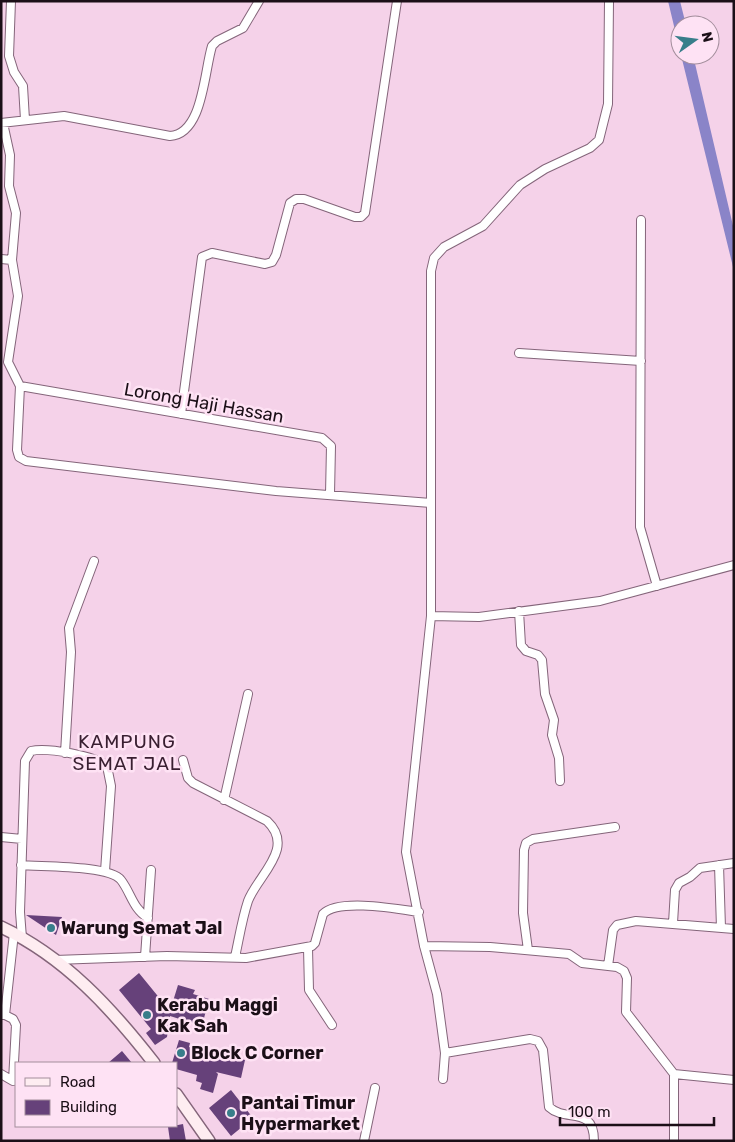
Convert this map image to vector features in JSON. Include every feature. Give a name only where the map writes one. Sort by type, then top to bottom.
[{"type":"main road","points":[[1,927],[55,960],[111,1010],[153,1062]]},
{"type":"main road","points":[[178,1097],[209,1141]]},
{"type":"street","points":[[11,1],[9,56],[14,72],[23,86],[25,120]]},
{"type":"street","points":[[259,1],[243,28],[217,41],[212,46],[195,118],[181,134],[170,136],[64,116],[2,123],[10,156],[9,186],[16,213],[12,260],[18,298],[5,362],[20,386],[17,450],[19,457],[26,461],[276,491],[431,503]]},
{"type":"street","points":[[181,414],[202,257],[212,253],[265,264],[272,262],[276,255],[290,204],[296,199],[304,199],[355,217],[361,217],[365,213],[397,1]]},
{"type":"street","points":[[443,1079],[445,1053],[437,994],[424,946],[406,852],[431,616],[431,271],[434,258],[444,247],[483,226],[520,185],[545,169],[590,148],[599,140],[608,104],[609,1]]},
{"type":"street","points":[[1,28],[10,28]]},
{"type":"street","points":[[641,220],[640,527],[657,586]]},
{"type":"street","points":[[1,259],[12,260]]},
{"type":"street","points":[[519,353],[641,361]]},
{"type":"street","name":"Lorong Haji Hassan","points":[[20,386],[326,440],[331,450],[330,494]]},
{"type":"street","points":[[65,753],[71,658],[69,628],[94,561]]},
{"type":"street","points":[[431,616],[479,617],[600,601],[734,565]]},
{"type":"street","points":[[520,611],[521,645],[526,651],[538,655],[542,660],[545,694],[554,718],[552,735],[558,756],[560,781]]},
{"type":"street","points":[[224,800],[248,694]]},
{"type":"street","points":[[15,1062],[16,1025],[13,1019],[3,1015],[18,936],[26,756],[36,750],[65,753],[102,763],[109,769],[111,786],[105,871]]},
{"type":"street","points":[[183,760],[188,778],[224,800],[267,821],[275,830],[278,838],[278,849],[248,901],[234,957]]},
{"type":"street","points":[[528,950],[523,913],[524,850],[526,843],[533,840],[615,827]]},
{"type":"street","points":[[1,837],[22,839]]},
{"type":"street","points":[[672,923],[677,885],[700,868],[734,863]]},
{"type":"street","points":[[21,865],[105,871],[121,880],[140,913],[148,918]]},
{"type":"street","points":[[718,865],[721,928]]},
{"type":"street","points":[[145,957],[151,870]]},
{"type":"street","points":[[55,960],[234,957],[308,948],[315,943],[323,914],[330,910],[361,905],[418,912]]},
{"type":"street","points":[[608,966],[612,933],[617,925],[636,921],[734,929]]},
{"type":"street","points":[[424,946],[490,947],[571,954],[582,963],[624,970],[627,978],[626,1012],[674,1074],[674,1141]]},
{"type":"street","points":[[308,948],[309,990],[332,1025]]},
{"type":"street","points":[[445,1053],[530,1040],[538,1041],[543,1050],[549,1107],[561,1114],[585,1119],[592,1126],[594,1141]]},
{"type":"street","points":[[1,1074],[15,1083]]},
{"type":"street","points":[[674,1074],[734,1080]]},
{"type":"street","points":[[364,1141],[375,1088]]},
{"type":"shaded area","points":[[668,1],[680,1],[684,15],[671,15]]},
{"type":"shaded area","points":[[683,65],[695,65],[734,230],[734,271]]},
{"type":"building","name":"Warung Semat Jal","points":[[26,915],[62,917],[56,935]]},
{"type":"building","points":[[139,973],[170,1011],[178,985],[195,990],[193,994],[209,999],[202,1026],[170,1016],[167,1037],[155,1045],[146,1033],[151,1029],[119,990]]},
{"type":"building","points":[[179,1040],[190,1043],[189,1047],[233,1060],[234,1057],[245,1060],[241,1078],[216,1072],[218,1074],[213,1093],[200,1089],[202,1083],[196,1081],[197,1075],[178,1070],[178,1062],[172,1062]]},
{"type":"building","points":[[122,1051],[131,1062],[109,1062]]},
{"type":"building","name":"Pantai Timur Hypermarket","points":[[231,1090],[253,1118],[231,1136],[209,1108]]},
{"type":"building","points":[[183,1124],[186,1141],[170,1141],[168,1127],[178,1127],[178,1125]]},
{"type":"place","name":"Warung Semat Jal","points":[[51,928]]},
{"type":"place","name":"Kerabu Maggi Kak Sah","points":[[147,1015]]},
{"type":"place","name":"Block C Corner","points":[[181,1053]]},
{"type":"place","name":"Pantai Timur Hypermarket","points":[[231,1113]]},
{"type":"district","name":"KAMPUNG SEMAT JAL","points":[[127,752]]}]
